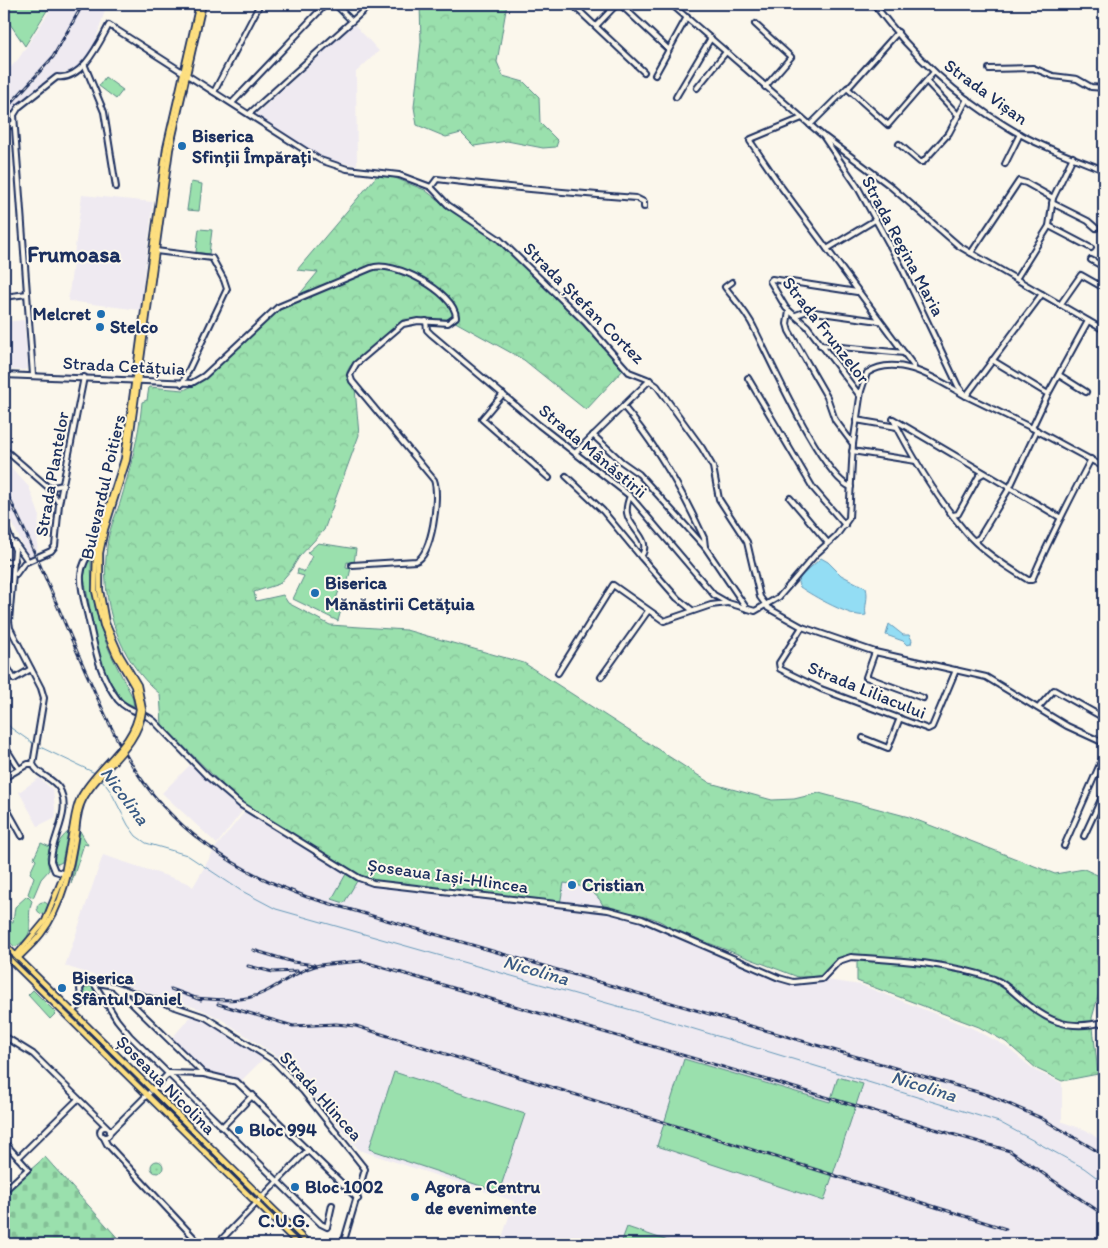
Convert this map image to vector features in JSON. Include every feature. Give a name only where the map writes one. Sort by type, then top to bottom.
[{"type":"main road","name":"Bulevardul Poitiers","points":[[137,381],[170,149],[199,4]]},
{"type":"main road","name":"Bulevardul Poitiers","points":[[12,962],[47,926],[66,874],[74,832],[84,798],[130,743],[139,727],[141,709],[138,685],[120,655],[106,623],[100,590],[99,548],[127,460],[166,148],[203,4]]},
{"type":"main road","name":"Șoseaua Nicolina","points":[[4,944],[309,1244]]},
{"type":"main road","name":"Șoseaua Nicolina","points":[[4,956],[298,1244]]},
{"type":"street","points":[[214,92],[260,4]]},
{"type":"street","points":[[232,104],[326,4]]},
{"type":"street","points":[[335,4],[352,21]]},
{"type":"street","points":[[249,114],[371,4]]},
{"type":"street","points":[[572,4],[644,72]]},
{"type":"street","points":[[596,26],[618,4],[668,49]]},
{"type":"street","name":"Strada Regina Maria","points":[[671,4],[823,136],[857,186],[874,220],[900,264],[958,386],[966,396]]},
{"type":"street","name":"Strada Vișan","points":[[874,4],[934,72],[966,99],[1020,134],[1104,170]]},
{"type":"street","points":[[656,75],[668,49],[687,17]]},
{"type":"street","points":[[755,24],[791,57],[765,87]]},
{"type":"street","points":[[33,375],[14,114],[19,107],[57,77],[62,78],[85,66],[108,26],[331,165],[394,174],[431,187],[437,179],[530,190],[566,191],[636,198],[644,202],[644,207]]},
{"type":"street","points":[[810,126],[848,88],[898,32]]},
{"type":"street","points":[[676,96],[711,38]]},
{"type":"street","points":[[697,88],[726,52]]},
{"type":"street","points":[[85,66],[104,112],[116,187]]},
{"type":"street","points":[[989,69],[1033,68],[1053,76],[1077,79],[1091,87],[1104,88]]},
{"type":"street","points":[[848,88],[888,125],[934,72]]},
{"type":"street","points":[[927,82],[959,116]]},
{"type":"street","points":[[899,144],[919,161],[923,162],[949,133],[966,99]]},
{"type":"street","points":[[802,118],[750,140],[782,188],[914,369]]},
{"type":"street","points":[[4,129],[14,123]]},
{"type":"street","points":[[1005,164],[1020,134]]},
{"type":"street","points":[[823,136],[889,185],[931,224],[971,253],[1104,330]]},
{"type":"street","points":[[1016,280],[1049,226],[1053,200],[1073,157]]},
{"type":"street","points":[[971,253],[1019,181],[1088,221],[1096,228]]},
{"type":"street","name":"Strada Ștefan Cortez","points":[[431,187],[448,205],[499,239],[585,322],[629,372],[650,380],[663,393],[709,457],[713,467],[719,499],[747,542],[760,597],[767,606]]},
{"type":"street","points":[[828,249],[874,220]]},
{"type":"street","points":[[1049,226],[1091,248]]},
{"type":"street","points":[[156,251],[212,258],[227,289],[182,384]]},
{"type":"street","points":[[1091,260],[1104,267]]},
{"type":"street","name":"Strada Cetățuia","points":[[4,374],[192,384],[204,376],[278,307],[376,266],[385,265],[396,269],[434,288],[449,300],[456,312],[453,321],[448,323],[407,322],[397,328],[356,364],[350,375],[352,381],[434,480],[437,498],[426,552],[421,560],[416,561],[352,566]]},
{"type":"street","points":[[1060,305],[1081,275],[1104,288]]},
{"type":"street","name":"Strada Frunzelor","points":[[858,292],[770,279],[770,283],[789,311],[796,315],[860,396]]},
{"type":"street","points":[[732,282],[725,288],[754,327],[792,406],[832,469],[844,483],[851,487]]},
{"type":"street","points":[[4,297],[27,294]]},
{"type":"street","points":[[966,396],[1042,294]]},
{"type":"street","points":[[789,311],[786,324],[789,331],[827,397],[835,420],[853,444]]},
{"type":"street","points":[[796,315],[807,312],[879,321]]},
{"type":"street","points":[[1032,428],[1048,394],[1088,321]]},
{"type":"street","name":"Strada Mânăstirii","points":[[426,322],[427,330],[431,334],[630,496],[714,595],[728,603],[755,611],[767,606]]},
{"type":"street","points":[[820,345],[904,353]]},
{"type":"street","points":[[992,360],[1048,394]]},
{"type":"street","points":[[1104,467],[1038,430],[914,369],[890,367],[871,370],[865,376],[856,420],[852,451],[851,513],[845,525],[791,584],[767,606],[802,627],[875,652],[928,666],[956,670],[994,681],[1067,726],[1104,743]]},
{"type":"street","points":[[1058,375],[1086,392]]},
{"type":"street","name":"Strada Plantelor","points":[[14,579],[17,572],[28,561],[53,548],[59,504],[84,377]]},
{"type":"street","points":[[748,378],[813,488],[845,525]]},
{"type":"street","points":[[575,453],[650,380]]},
{"type":"street","points":[[503,394],[482,419],[549,478]]},
{"type":"street","points":[[623,406],[640,426],[671,472],[704,538],[705,547]]},
{"type":"street","points":[[1061,518],[893,419],[916,462],[964,531],[1004,565],[1032,580],[1044,549],[1061,518],[1091,459]]},
{"type":"street","points":[[856,420],[897,427]]},
{"type":"street","points":[[975,540],[980,538],[1010,487],[1038,430]]},
{"type":"street","points":[[593,435],[622,462],[639,474],[705,547],[747,609]]},
{"type":"street","points":[[4,449],[49,488],[59,504]]},
{"type":"street","points":[[852,451],[916,462]]},
{"type":"street","points":[[953,515],[958,514],[979,476],[984,473]]},
{"type":"street","points":[[566,476],[603,511],[677,598],[692,610]]},
{"type":"street","points":[[49,488],[63,485]]},
{"type":"street","points":[[630,496],[626,512],[645,544],[645,551],[641,556]]},
{"type":"street","points":[[790,498],[828,543]]},
{"type":"street","points":[[4,523],[13,541],[15,560],[9,621],[10,628],[41,688],[44,698],[33,764],[37,770],[56,784],[61,794],[61,825],[50,861],[55,871],[66,874]]},
{"type":"street","name":"Strada Plantelor","points":[[13,541],[28,561]]},
{"type":"street","name":"Șoseaua Iași-Hlincea","points":[[99,548],[94,548],[82,566],[81,583],[100,670],[119,701],[126,708],[146,715],[154,721],[202,772],[242,805],[359,878],[374,883],[608,910],[642,920],[793,982],[822,979],[839,961],[851,957],[953,968],[1004,983],[1037,1011],[1058,1023],[1082,1026],[1104,1022]]},
{"type":"street","points":[[4,563],[15,560]]},
{"type":"street","points":[[558,673],[613,585],[664,621],[692,610],[728,603]]},
{"type":"street","points":[[711,605],[714,595]]},
{"type":"street","points":[[601,677],[648,611]]},
{"type":"street","name":"Strada Liliacului","points":[[802,627],[779,662],[780,668],[820,689],[930,729],[956,670]]},
{"type":"street","points":[[4,628],[10,628]]},
{"type":"street","points":[[875,652],[866,677],[923,698]]},
{"type":"street","points":[[4,661],[14,679],[31,669]]},
{"type":"street","points":[[1038,708],[1054,690],[1104,718]]},
{"type":"street","points":[[864,738],[888,748],[900,718]]},
{"type":"street","points":[[4,745],[19,769]]},
{"type":"street","points":[[1064,846],[1104,755]]},
{"type":"street","points":[[4,778],[19,769],[33,764]]},
{"type":"street","points":[[1084,836],[1104,793]]},
{"type":"street","points":[[4,804],[22,836]]},
{"type":"street","points":[[4,956],[10,951]]},
{"type":"street","points":[[72,1011],[82,1004],[80,994],[82,985],[87,982],[93,982],[125,1030],[321,1224],[327,1227],[332,1205]]},
{"type":"street","name":"Strada Hlincea","points":[[93,982],[114,986],[205,1017],[274,1061],[303,1091],[365,1169],[358,1199],[343,1244]]},
{"type":"street","points":[[114,986],[204,1074]]},
{"type":"street","points":[[4,1036],[33,1054],[95,1116],[109,1131],[110,1146]]},
{"type":"street","points":[[102,1133],[116,1126],[169,1073],[204,1074],[232,1079],[253,1095],[358,1199]]},
{"type":"street","points":[[222,1127],[253,1095]]},
{"type":"street","points":[[18,1158],[78,1099]]},
{"type":"street","points":[[95,1116],[110,1146],[152,1195],[200,1244]]},
{"type":"street","points":[[102,1133],[109,1131]]},
{"type":"street","points":[[4,1142],[28,1169],[4,1191]]},
{"type":"street","points":[[217,1244],[308,1150]]},
{"type":"shaded area","points":[[54,4],[107,4],[87,67],[61,73],[30,102],[4,118],[4,75],[19,58]]},
{"type":"shaded area","points":[[354,24],[379,51],[356,72],[357,165],[330,161],[321,157],[255,115]]},
{"type":"shaded area","points":[[82,195],[153,202],[140,310],[68,301]]},
{"type":"shaded area","points":[[24,320],[28,368],[26,370],[4,370],[4,322]]},
{"type":"shaded area","points":[[4,460],[29,487],[39,514],[37,552],[28,557],[4,505]]},
{"type":"shaded area","points":[[192,763],[243,810],[217,844],[162,793]]},
{"type":"shaded area","points":[[39,778],[53,790],[56,817],[38,826],[19,792]]},
{"type":"shaded area","points":[[248,808],[560,903],[564,883],[582,885],[601,900],[604,908],[640,916],[647,915],[666,923],[669,928],[776,974],[798,980],[813,978],[861,985],[972,1028],[1004,1045],[1036,1071],[1062,1083],[1062,1122],[1086,1130],[1104,1143],[1104,1244],[500,1244],[514,1201],[359,1150],[284,1061],[224,1021],[203,1010],[65,966],[103,855],[188,883],[193,887],[216,847]]},
{"type":"shaded area","points":[[192,1015],[209,1022],[263,1059],[240,1082],[232,1077],[205,1072],[171,1039]]},
{"type":"green space","points":[[4,4],[51,4],[25,46],[4,15]]},
{"type":"green space","points":[[420,4],[507,4],[497,62],[503,76],[524,82],[539,97],[540,123],[558,141],[556,147],[543,148],[507,141],[474,146],[461,133],[446,137],[417,125],[414,107],[421,42]]},
{"type":"green space","points":[[105,77],[123,90],[116,99],[99,86]]},
{"type":"green space","points":[[380,172],[425,190],[454,213],[499,239],[625,368],[586,410],[524,360],[450,319],[403,321],[350,366],[347,372],[348,378],[355,388],[359,435],[324,530],[299,557],[279,584],[254,592],[256,601],[283,595],[288,603],[330,625],[406,630],[524,663],[710,783],[772,800],[794,799],[819,793],[909,817],[1055,874],[1084,869],[1104,878],[1104,975],[1092,1018],[1098,1074],[1062,1081],[1037,1069],[1006,1042],[979,1027],[857,981],[857,960],[842,956],[822,976],[798,977],[669,928],[649,917],[604,908],[598,897],[577,885],[564,883],[560,904],[366,881],[242,804],[162,725],[160,694],[145,680],[122,646],[109,608],[106,587],[108,541],[131,465],[139,428],[142,402],[147,400],[149,387],[184,390],[197,384],[278,310],[299,295],[318,272],[297,270]]},
{"type":"green space","points":[[191,182],[202,184],[199,211],[187,210]]},
{"type":"green space","points":[[199,229],[212,230],[209,254],[196,252]]},
{"type":"green space","points":[[318,543],[356,549],[354,563],[347,562],[346,567],[351,568],[346,590],[340,588],[336,599],[335,608],[341,610],[338,621],[293,599],[304,576],[297,574],[298,569],[304,572],[312,556],[307,553]]},
{"type":"green space","points":[[91,558],[94,598],[101,630],[132,696],[134,706],[123,701],[102,669],[84,578],[87,563]]},
{"type":"green space","points":[[80,831],[88,845],[84,844],[71,884]]},
{"type":"green space","points":[[68,832],[62,862],[58,864],[54,861],[56,849]]},
{"type":"green space","points":[[41,843],[50,847],[47,857],[49,870],[41,879],[33,898],[28,894],[34,877],[30,873]]},
{"type":"green space","points":[[346,874],[357,881],[344,903],[332,899]]},
{"type":"green space","points":[[27,896],[32,901],[29,915],[29,932],[23,942],[15,947],[4,937],[4,921],[13,922],[15,907]]},
{"type":"green space","points":[[43,902],[49,908],[43,914],[37,908]]},
{"type":"green space","points":[[87,984],[94,987],[98,993],[87,1003],[82,991]]},
{"type":"green space","points":[[33,990],[56,1013],[50,1019],[28,995]]},
{"type":"green space","points":[[684,1059],[830,1102],[838,1077],[863,1084],[824,1201],[657,1146]]},
{"type":"green space","points":[[394,1072],[525,1114],[499,1192],[369,1149]]},
{"type":"green space","points":[[45,1157],[123,1244],[4,1244],[4,1193]]},
{"type":"green space","points":[[157,1161],[163,1167],[157,1173],[151,1167]]},
{"type":"green space","points":[[627,1227],[677,1244],[621,1243]]},
{"type":"water","points":[[821,558],[841,575],[866,588],[866,615],[842,610],[800,587],[798,583],[801,576]]},
{"type":"water","points":[[889,624],[903,635],[909,635],[912,640],[911,644],[907,645],[903,641],[886,635]]},
{"type":"waterway","name":"Nicolina","points":[[4,720],[11,728],[34,744]]},
{"type":"waterway","name":"Nicolina","points":[[38,746],[95,773]]},
{"type":"waterway","name":"Nicolina","points":[[100,777],[111,792],[128,825],[136,836],[146,843],[187,855],[240,890],[276,909],[635,1011],[999,1122],[1084,1168],[1104,1183]]},
{"type":"tram line","points":[[4,948],[305,1244]]},
{"type":"railway","points":[[4,111],[53,57],[83,4]]},
{"type":"railway","points":[[4,488],[38,559],[105,714],[130,762],[150,791],[177,821],[211,848],[247,871],[307,897],[988,1095],[1041,1118],[1104,1155]]},
{"type":"railway","points":[[253,950],[293,962],[314,965]]},
{"type":"railway","points":[[196,998],[232,1000],[250,997],[267,991],[308,968],[326,964],[361,961],[1010,1151],[1104,1215]]},
{"type":"railway","points":[[248,966],[273,972],[297,971]]},
{"type":"railway","points":[[171,989],[201,1000]]},
{"type":"railway","points":[[218,1004],[293,1026],[336,1024],[356,1026],[1006,1229]]},
{"type":"place","name":"Biserica Sfinții Împărați","points":[[182,146]]},
{"type":"place","name":"Melcret","points":[[101,314]]},
{"type":"place","name":"Stelco","points":[[100,327]]},
{"type":"place","name":"Biserica Mănăstirii Cetățuia","points":[[315,593]]},
{"type":"place","name":"Cristian","points":[[572,885]]},
{"type":"place","name":"Biserica Sfântul Daniel","points":[[62,988]]},
{"type":"place","name":"Bloc 994","points":[[239,1130]]},
{"type":"place","name":"Bloc 1002","points":[[295,1187]]},
{"type":"place","name":"Agora - Centru de evenimente","points":[[415,1197]]},
{"type":"district","name":"Frumoasa","points":[[74,254]]},
{"type":"district","name":"C.U.G.","points":[[284,1220]]}]
